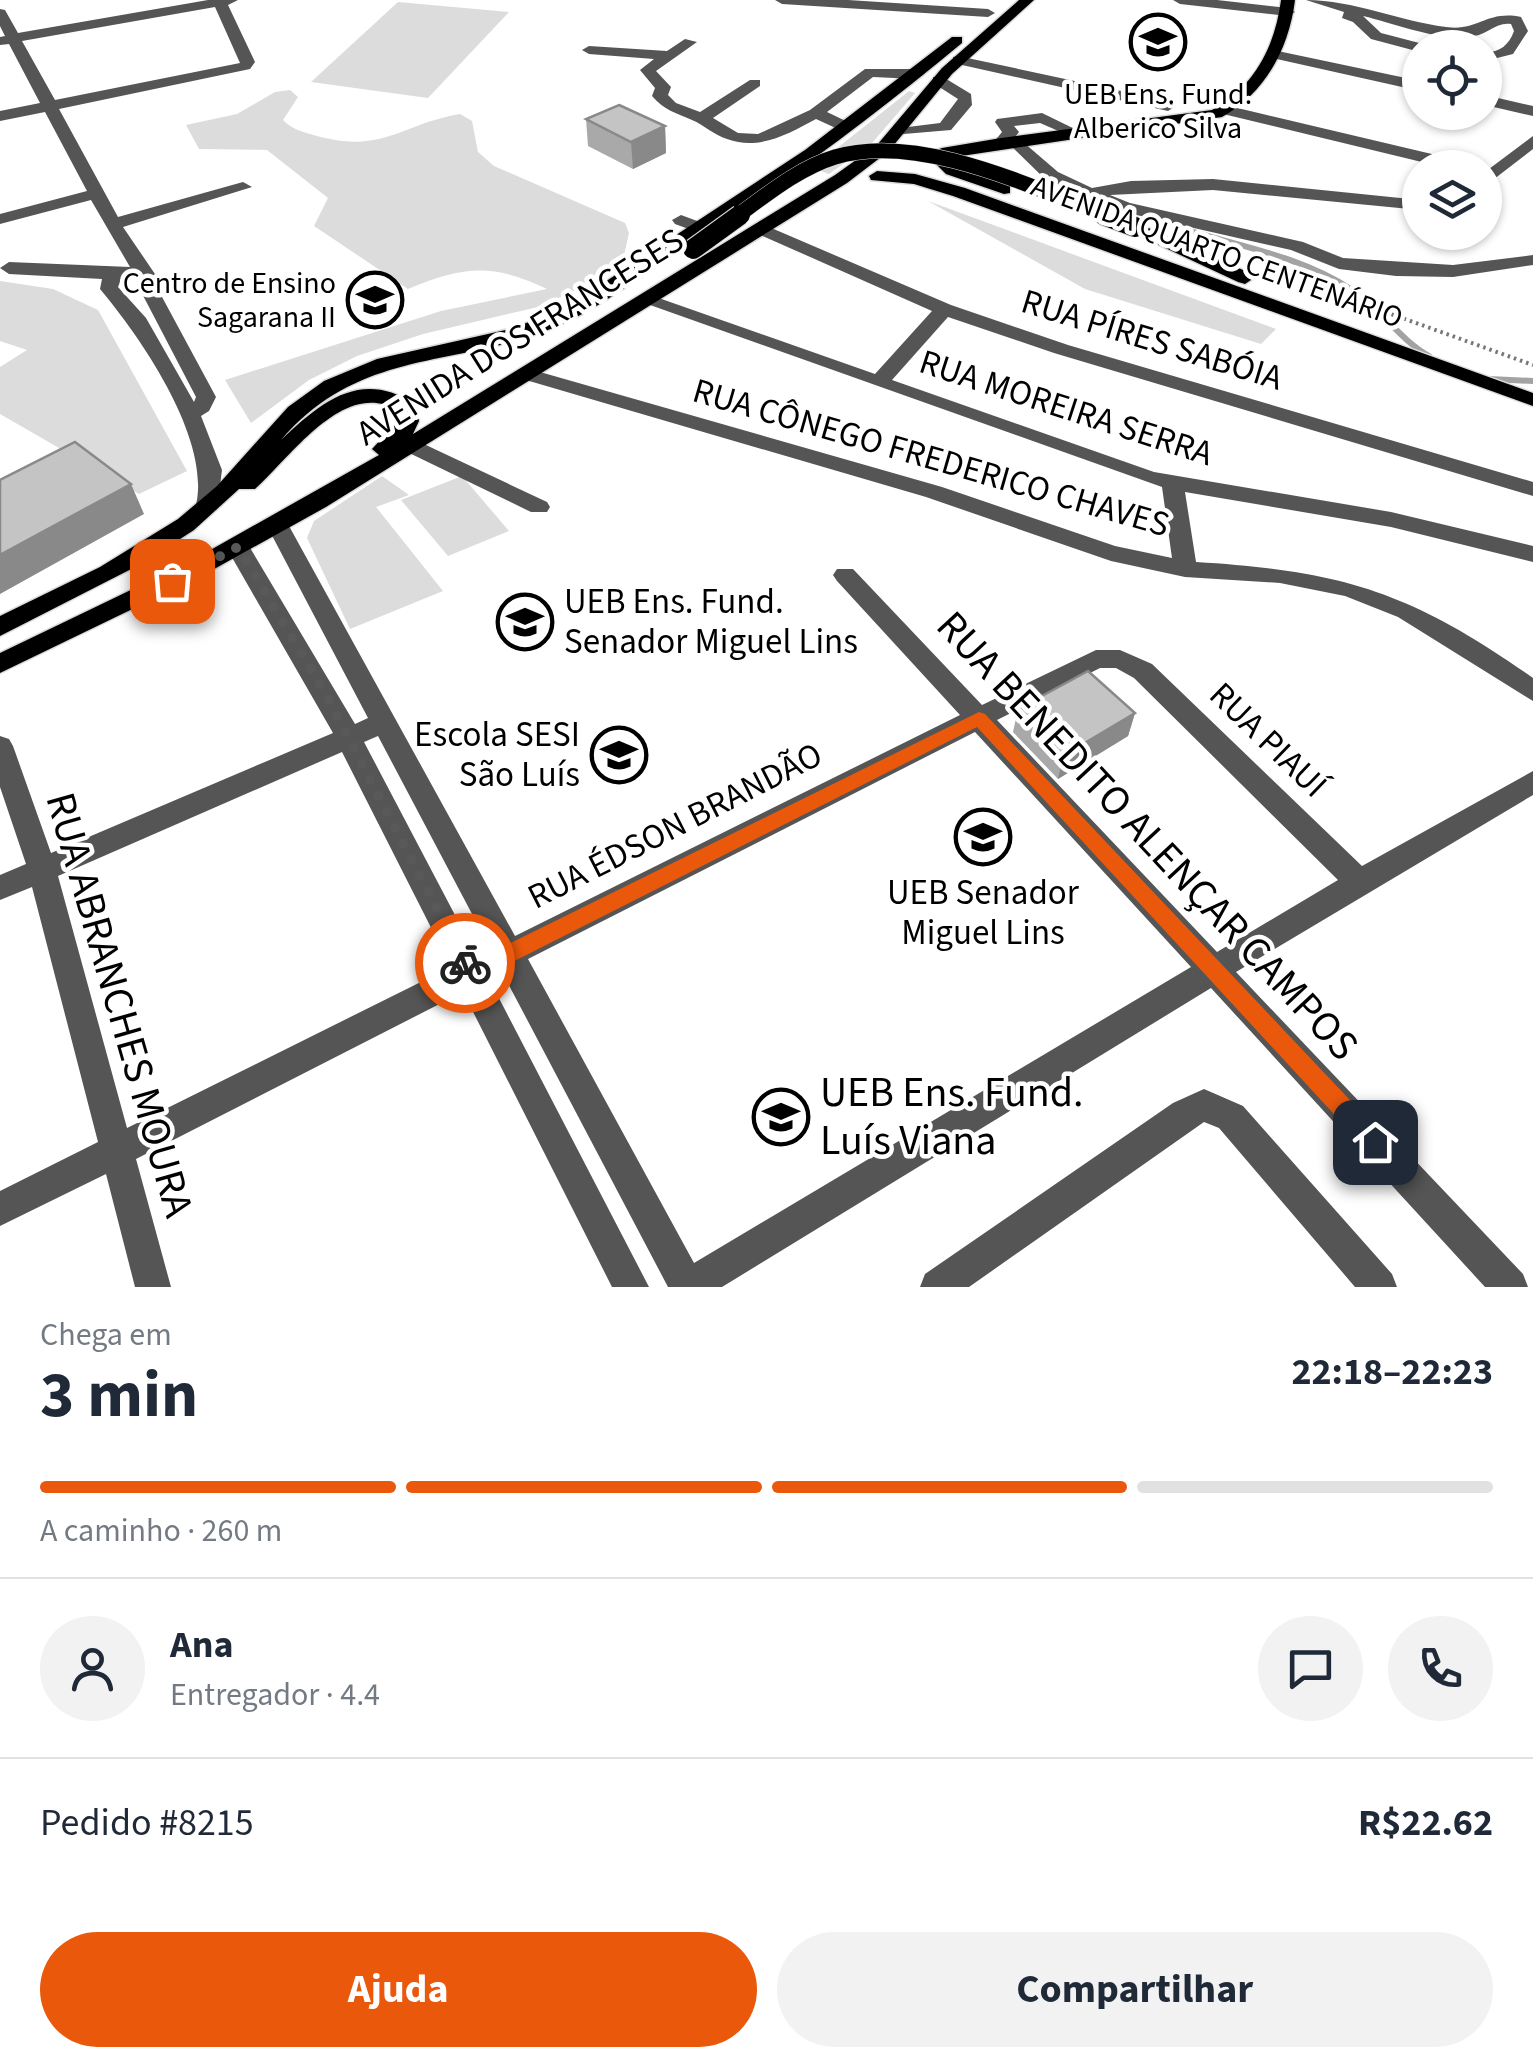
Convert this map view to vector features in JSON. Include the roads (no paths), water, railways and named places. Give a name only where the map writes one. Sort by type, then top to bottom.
[{"type":"main road","name":"AVENIDA DOS FRANCESES","points":[[0,627],[150,546],[206,509],[302,404],[336,382],[376,364],[548,323],[702,229],[916,74],[1004,0]]},
{"type":"main road","name":"AVENIDA DOS FRANCESES","points":[[0,664],[278,526],[859,167],[898,132],[958,60],[1027,0]]},
{"type":"main road","points":[[762,229],[876,176],[950,151],[1191,120],[1225,110],[1244,95],[1274,54],[1288,5]]},
{"type":"main road","points":[[376,364],[494,352],[547,338],[693,249],[810,168],[834,157],[871,149],[931,155],[1135,228],[1246,278]]},
{"type":"main road","name":"AVENIDA QUARTO CENTENÁRIO","points":[[950,151],[940,161],[952,170],[1533,384]]},
{"type":"main road","name":"AVENIDA QUARTO CENTENÁRIO","points":[[876,176],[935,184],[1246,278],[1533,400]]},
{"type":"main road","points":[[144,595],[388,446],[406,430],[410,422],[408,408],[382,395],[337,404],[309,424],[250,481],[150,546]]},
{"type":"street","points":[[782,0],[988,13]]},
{"type":"street","points":[[1180,0],[1288,5],[1447,30]]},
{"type":"street","points":[[1314,0],[1365,18],[1376,36],[1402,43]]},
{"type":"street","points":[[0,116],[245,66],[248,62],[224,1],[7,40]]},
{"type":"street","points":[[0,13],[7,40],[50,105],[206,397],[202,407],[188,415]]},
{"type":"street","points":[[1477,30],[1497,18],[1516,20],[1522,31],[1514,47],[1502,54]]},
{"type":"street","points":[[647,70],[690,42]]},
{"type":"street","points":[[666,55],[586,54],[647,70],[663,87],[660,96],[670,106],[702,118],[736,139],[755,142],[816,113],[870,72],[916,74]]},
{"type":"street","points":[[1274,54],[1402,82]]},
{"type":"street","points":[[958,60],[1168,106]]},
{"type":"street","points":[[938,80],[966,97],[972,121]]},
{"type":"street","points":[[702,118],[754,83]]},
{"type":"street","points":[[1502,104],[1533,111]]},
{"type":"street","points":[[1225,110],[1402,151]]},
{"type":"street","points":[[816,113],[846,127]]},
{"type":"street","points":[[898,132],[972,121],[1042,118],[1076,134]]},
{"type":"street","points":[[972,121],[1011,132],[1008,142],[1052,176],[1090,194],[1124,206],[1297,246],[1358,267],[1453,271],[1533,260]]},
{"type":"street","points":[[950,151],[972,121]]},
{"type":"street","points":[[1502,167],[1533,141]]},
{"type":"street","points":[[1090,194],[1122,186],[1187,181],[1402,204]]},
{"type":"street","points":[[113,224],[243,187]]},
{"type":"street","points":[[0,219],[97,193]]},
{"type":"street","points":[[682,220],[702,229]]},
{"type":"street","name":"RUA PÍRES SABÓIA","points":[[762,229],[944,310],[1061,349],[1533,489]]},
{"type":"street","points":[[118,282],[128,267],[126,248]]},
{"type":"street","points":[[4,268],[118,282],[137,290],[146,279]]},
{"type":"street","points":[[118,282],[145,328],[211,470],[206,509]]},
{"type":"street","name":"RUA MOREIRA SERRA","points":[[646,300],[1173,482],[1397,519],[1533,554]]},
{"type":"street","points":[[880,381],[944,310]]},
{"type":"street","name":"RUA CÔNEGO FREDERICO CHAVES","points":[[526,374],[934,492],[1111,553],[1185,569],[1280,575],[1350,589],[1407,611],[1474,648],[1533,691]]},
{"type":"street","points":[[411,445],[539,507]]},
{"type":"street","points":[[1173,482],[1185,569]]},
{"type":"street","points":[[278,526],[688,1287],[1213,969],[1533,782]]},
{"type":"street","points":[[238,547],[348,738],[632,1287]]},
{"type":"street","name":"RUA BENEDITO ALENÇAR CAMPOS","points":[[845,574],[1510,1287]]},
{"type":"street","name":"RUA ÉDSON BRANDÃO","points":[[0,1210],[1096,659],[1120,658]]},
{"type":"street","name":"RUA PIAUÍ","points":[[1120,658],[1143,671],[1359,882]]},
{"type":"street","points":[[0,888],[385,722]]},
{"type":"street","name":"RUA ABRANCHES MOURA","points":[[0,746],[42,870],[153,1287]]},
{"type":"street","points":[[938,1287],[1185,1114],[1204,1105],[1231,1116],[1380,1287]]},
{"type":"waterway","points":[[1190,231],[1273,254],[1333,279],[1362,298],[1429,356]]},
{"type":"waterway","points":[[1489,379],[1533,381]]},
{"type":"place","name":"UEB Ens. Fund. Alberico Silva","points":[[1158,42]]},
{"type":"place","name":"Centro de Ensino Sagarana II","points":[[375,300]]},
{"type":"place","name":"UEB Ens. Fund. Senador Miguel Lins","points":[[525,622]]},
{"type":"place","name":"Escola SESI São Luís","points":[[619,755]]},
{"type":"place","name":"UEB Senador Miguel Lins","points":[[983,837]]},
{"type":"place","name":"UEB Ens. Fund. Luís Viana","points":[[781,1117]]}]
